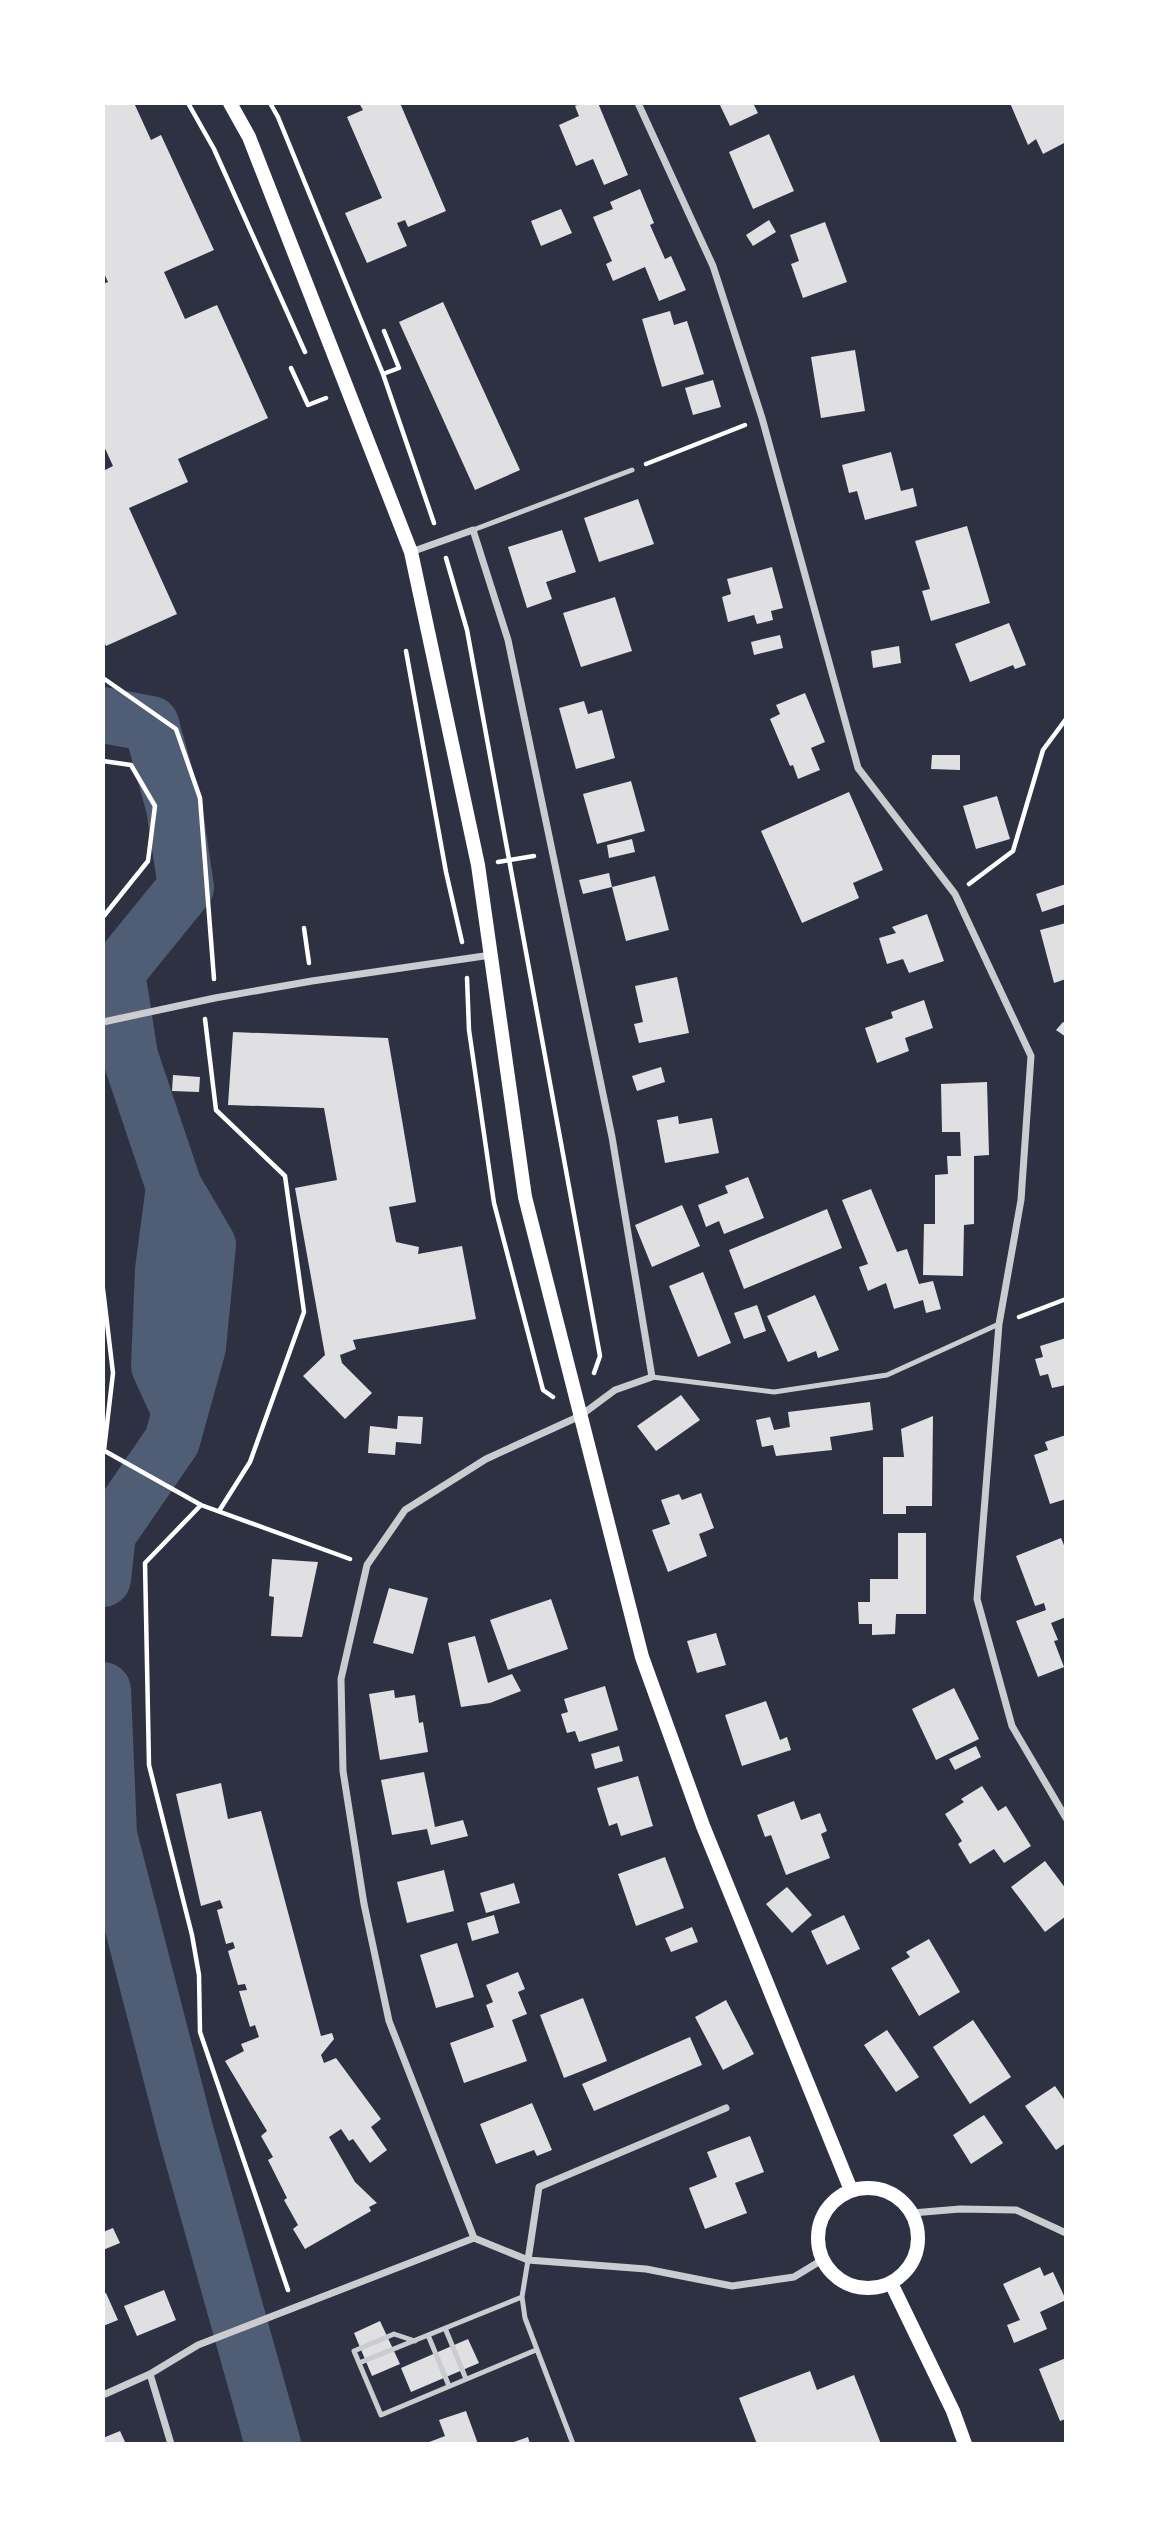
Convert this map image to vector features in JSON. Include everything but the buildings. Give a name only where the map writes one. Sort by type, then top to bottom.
[{"type":"main road","points":[[230,103],[249,137],[411,552],[478,865],[525,1196],[642,1657],[703,1826],[852,2190]]},
{"type":"main road","points":[[871,2188],[890,2192],[912,2213],[919,2237],[910,2267],[891,2283],[868,2289],[843,2283],[821,2260],[818,2229],[831,2203],[852,2190],[871,2188]]},
{"type":"main road","points":[[891,2283],[953,2410],[965,2444]]},
{"type":"street","points":[[638,103],[713,266],[762,418],[858,768],[955,894],[1031,1056],[1021,1200],[999,1324],[976,1599],[1012,1726],[1066,1818]]},
{"type":"street","points":[[411,552],[473,530],[508,640],[612,1137],[652,1377],[615,1390],[580,1416],[486,1459],[405,1510],[367,1565],[341,1679],[343,1771],[364,1904],[389,2021],[474,2238]]},
{"type":"street","points":[[103,1022],[312,981],[492,955]]},
{"type":"street","points":[[528,2260],[539,2187],[726,2108]]},
{"type":"street","points":[[912,2213],[960,2209],[1016,2210],[1066,2232]]},
{"type":"street","points":[[103,2395],[150,2374],[198,2345],[474,2238],[528,2260],[646,2269],[732,2286],[794,2277],[821,2260]]},
{"type":"street","points":[[150,2374],[171,2444]]},
{"type":"lane","points":[[473,530],[632,470]]},
{"type":"lane","points":[[652,1377],[774,1392],[887,1375],[999,1324]]},
{"type":"lane","points":[[528,2260],[522,2297],[525,2318],[573,2444]]},
{"type":"lane","points":[[359,2363],[522,2297]]},
{"type":"lane","points":[[445,2328],[466,2379]]},
{"type":"lane","points":[[415,2341],[394,2334],[354,2351],[381,2415],[536,2350]]},
{"type":"lane","points":[[428,2335],[449,2386]]},
{"type":"path","points":[[188,103],[214,149],[309,360]]},
{"type":"path","points":[[383,374],[399,368],[384,331]]},
{"type":"path","points":[[291,368],[308,405],[326,398],[331,410]]},
{"type":"path","points":[[632,470],[737,428]]},
{"type":"path","points":[[404,641],[446,872],[466,959]]},
{"type":"path","points":[[103,678],[176,729],[200,799],[215,998]]},
{"type":"path","points":[[976,879],[1013,851],[1043,750],[1066,719]]},
{"type":"path","points":[[103,761],[131,765],[155,806],[148,861],[103,917]]},
{"type":"path","points":[[510,860],[519,858]]},
{"type":"path","points":[[304,928],[312,981]]},
{"type":"path","points":[[202,1001],[216,1110],[285,1176],[304,1312],[250,1462],[219,1511]]},
{"type":"path","points":[[103,1289],[113,1373],[104,1450],[201,1505],[367,1565]]},
{"type":"path","points":[[1023,1315],[1066,1299]]},
{"type":"path","points":[[201,1505],[145,1563],[149,1765],[192,1935],[198,1975],[201,2032],[294,2307]]},
{"type":"waterway","points":[[103,715],[151,724],[174,807],[186,887],[117,972],[130,1056],[174,1187],[208,1245],[198,1347],[172,1441],[108,1534],[103,1579]]},
{"type":"waterway","points":[[174,1187],[163,1270],[159,1366],[175,1401]]},
{"type":"waterway","points":[[103,1690],[109,1835],[186,2133],[273,2444]]}]
